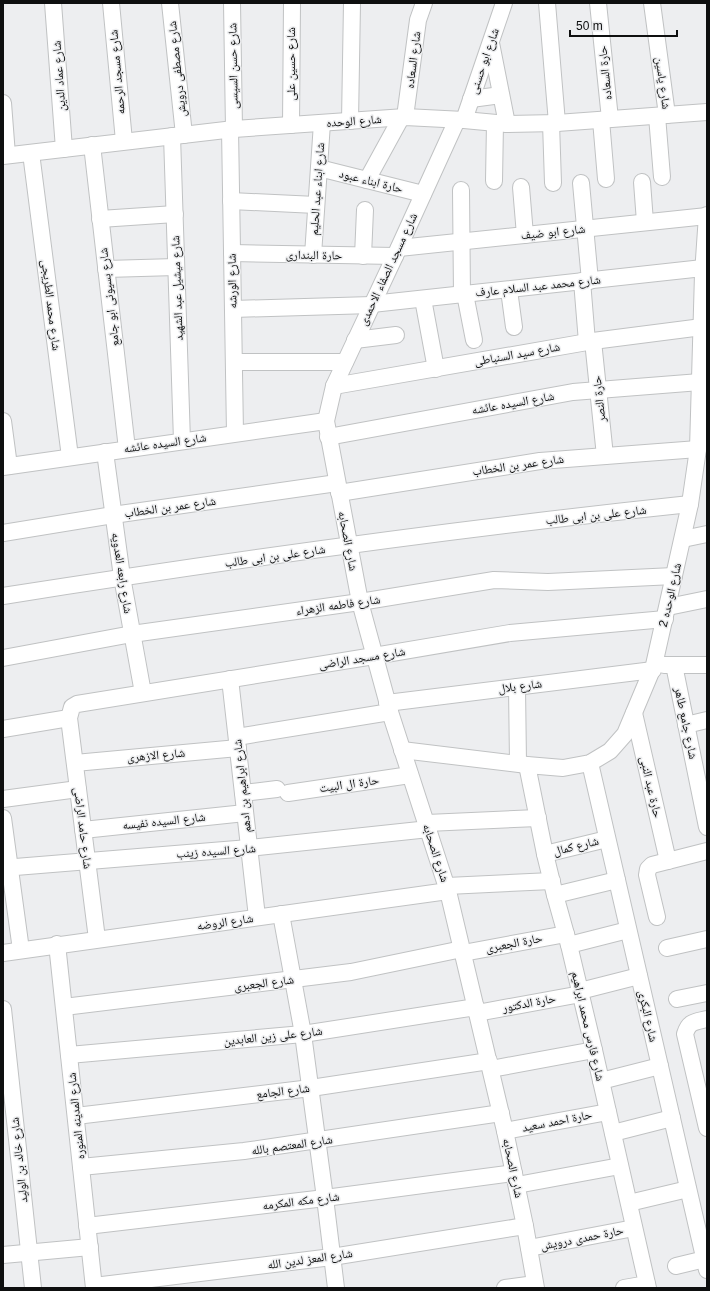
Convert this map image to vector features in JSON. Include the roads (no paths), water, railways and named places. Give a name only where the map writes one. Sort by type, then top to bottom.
[{"type":"street","name":"شارع عماد الدين","points":[[53,3],[64,149]]},
{"type":"street","name":"شارع مسجد الرحمه","points":[[111,3],[124,142]]},
{"type":"street","name":"شارع مصطفى درويش","points":[[170,3],[178,135]]},
{"type":"street","name":"شارع حسن السيسى","points":[[232,3],[232,129]]},
{"type":"street","name":"شارع حسين على","points":[[291,125],[292,3]]},
{"type":"street","points":[[350,121],[352,3]]},
{"type":"street","name":"شارع السعاده","points":[[403,118],[418,20],[424,3]]},
{"type":"street","name":"شارع ابو حسنى","points":[[460,120],[471,99],[504,3]]},
{"type":"street","points":[[546,3],[554,123],[553,183]]},
{"type":"street","name":"حارة السعاده","points":[[598,3],[606,120],[606,179]]},
{"type":"street","name":"شارع ياسين","points":[[652,3],[662,115],[662,177]]},
{"type":"street","points":[[491,42],[501,95],[501,123],[494,182]]},
{"type":"street","points":[[471,99],[501,95]]},
{"type":"street","points":[[3,103],[5,156]]},
{"type":"street","name":"شارع الوحده","points":[[5,156],[232,129],[350,121],[403,118],[501,123],[554,123],[707,112]]},
{"type":"street","points":[[368,180],[403,118]]},
{"type":"street","name":"شارع مسجد الصفاء الاحمدى","points":[[326,421],[334,386],[423,194],[460,120]]},
{"type":"street","name":"شارع ابناء عبد الحليم","points":[[313,255],[322,123]]},
{"type":"street","name":"شارع الورشه","points":[[232,129],[231,201],[235,433]]},
{"type":"street","name":"شارع ميشيل عبد الشهيد","points":[[178,135],[175,214],[182,441]]},
{"type":"street","name":"شارع بسيونى ابو جامع","points":[[92,145],[127,449]]},
{"type":"street","name":"شارع محمد الطريجى","points":[[31,153],[70,457]]},
{"type":"street","name":"حارة ابناء عبود","points":[[319,168],[423,194]]},
{"type":"street","points":[[642,182],[645,222]]},
{"type":"street","name":"حارة النصر","points":[[581,183],[585,228],[586,281],[590,341],[606,456]]},
{"type":"street","points":[[521,187],[525,235]]},
{"type":"street","points":[[461,190],[461,241],[464,294],[474,340]]},
{"type":"street","points":[[231,201],[316,205]]},
{"type":"street","points":[[363,256],[365,210]]},
{"type":"street","points":[[100,219],[175,214]]},
{"type":"street","name":"شارع ابو ضيف","points":[[397,252],[461,241],[645,222],[707,219]]},
{"type":"street","name":"شارع الوحده 2","points":[[402,750],[563,768],[590,763],[610,751],[625,734],[654,668],[690,504],[698,450],[707,219]]},
{"type":"street","name":"حارة البندارى","points":[[232,253],[363,256],[397,252]]},
{"type":"street","points":[[106,269],[176,267]]},
{"type":"street","name":"شارع محمد عبد السلام عارف","points":[[233,309],[372,305],[586,281],[704,272]]},
{"type":"street","points":[[509,290],[514,327]]},
{"type":"street","points":[[423,299],[436,369]]},
{"type":"street","name":"شارع سيد السنباطى","points":[[334,386],[590,341],[703,328]]},
{"type":"street","points":[[355,340],[396,335]]},
{"type":"street","points":[[234,362],[345,362]]},
{"type":"street","name":"شارع السيده عائشه","points":[[328,437],[574,392],[700,382]]},
{"type":"street","points":[[3,421],[6,466]]},
{"type":"street","name":"شارع السيده عائشه","points":[[6,466],[326,421]]},
{"type":"street","name":"شارع الصحابه","points":[[326,421],[360,602],[374,656],[402,750],[428,826],[447,889],[501,1113],[536,1286]]},
{"type":"street","name":"شارع عمر بن الخطاب","points":[[3,533],[114,515],[338,488],[540,461],[698,450]]},
{"type":"street","name":"شارع رابعه العدويه","points":[[105,452],[122,577],[143,693]]},
{"type":"street","name":"شارع على بن ابى طالب","points":[[3,596],[122,577],[349,546],[582,516],[690,504]]},
{"type":"street","points":[[683,539],[707,534]]},
{"type":"street","name":"شارع فاطمه الزهراء","points":[[3,658],[132,634],[360,602],[494,580],[548,582],[674,576]]},
{"type":"street","name":"شارع مسجد الراضى","points":[[69,718],[72,707],[77,704],[510,633],[666,613],[707,599]]},
{"type":"street","name":"شارع بلال","points":[[389,707],[674,665],[707,664]]},
{"type":"street","name":"شارع جامع طاهر","points":[[674,665],[686,725],[701,767],[707,824]]},
{"type":"street","name":"شارع ابراهيم بن ادهم","points":[[230,679],[257,917]]},
{"type":"street","name":"شارع فارس محمد ابراهيم","points":[[517,687],[522,764],[538,818],[554,888],[568,939],[647,1286]]},
{"type":"street","name":"شارع الازهرى","points":[[75,763],[237,743],[389,707]]},
{"type":"street","name":"حارة عبد النبى","points":[[634,713],[668,861]]},
{"type":"street","points":[[3,728],[69,718]]},
{"type":"street","name":"شارع حامد الراضى","points":[[69,718],[97,939]]},
{"type":"street","points":[[686,725],[707,720]]},
{"type":"street","name":"شارع البكرى","points":[[590,763],[706,1265]]},
{"type":"street","name":"حارة ال البيت","points":[[243,793],[282,791],[410,775]]},
{"type":"street","points":[[3,799],[78,789]]},
{"type":"street","name":"شارع السيده نفيسه","points":[[84,830],[245,813]]},
{"type":"street","points":[[3,818],[6,867],[21,950]]},
{"type":"street","name":"شارع السيده زينب","points":[[6,867],[249,848],[428,826],[538,818]]},
{"type":"street","name":"شارع كمال","points":[[546,854],[607,839]]},
{"type":"street","points":[[657,917],[648,869],[652,865],[707,851]]},
{"type":"street","name":"شارع الروضه","points":[[3,953],[57,944],[281,914],[447,889],[554,888],[617,880]]},
{"type":"street","points":[[281,914],[303,1034],[311,1088],[336,1288]]},
{"type":"street","name":"حارة الجعبرى","points":[[462,951],[568,939],[628,930]]},
{"type":"street","points":[[667,948],[707,939]]},
{"type":"street","name":"شارع المدينه المنوره","points":[[57,944],[94,1287]]},
{"type":"street","name":"شارع الجعبرى","points":[[64,1007],[351,972],[462,951]]},
{"type":"street","name":"حارة الدكتور","points":[[476,1010],[580,992],[639,976]]},
{"type":"street","points":[[677,999],[707,993]]},
{"type":"street","name":"شارع خالد بن الوليد","points":[[3,1009],[32,1288]]},
{"type":"street","name":"شارع على زين العابدين","points":[[69,1055],[303,1034],[476,1010]]},
{"type":"street","points":[[707,1019],[694,1022],[687,1026],[685,1034],[707,1128]]},
{"type":"street","name":"شارع الجامع","points":[[76,1116],[311,1088],[594,1050]]},
{"type":"street","points":[[601,1081],[660,1066]]},
{"type":"street","name":"حارة احمد سعيد","points":[[505,1131],[608,1112]]},
{"type":"street","name":"شارع المعتصم بالله","points":[[81,1167],[244,1151],[501,1113]]},
{"type":"street","points":[[613,1133],[672,1118]]},
{"type":"street","name":"شارع مكه المكرمه","points":[[87,1226],[325,1198],[515,1179],[620,1166]]},
{"type":"street","points":[[629,1203],[688,1189]]},
{"type":"street","name":"شارع المعز لدين الله","points":[[94,1287],[332,1257],[525,1226]]},
{"type":"street","name":"حارة حمدى درويش","points":[[529,1248],[634,1228]]},
{"type":"street","points":[[3,1256],[90,1247]]},
{"type":"street","points":[[676,1266],[706,1265]]},
{"type":"street","points":[[505,1288],[536,1286]]},
{"type":"street","points":[[624,1288],[647,1286]]}]
